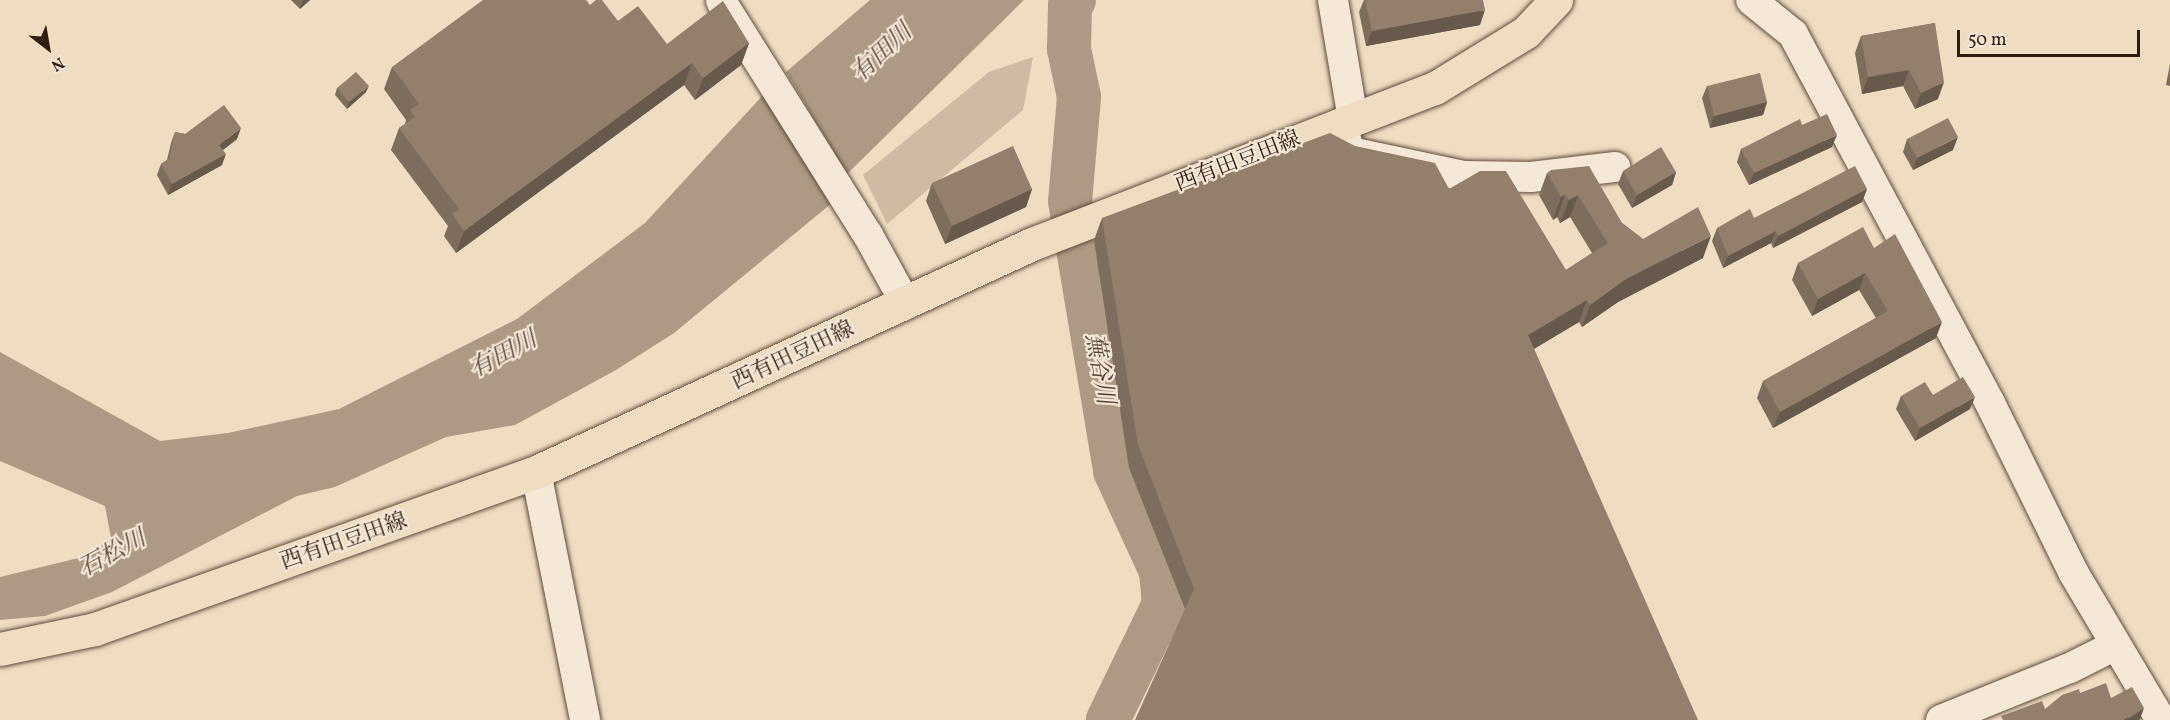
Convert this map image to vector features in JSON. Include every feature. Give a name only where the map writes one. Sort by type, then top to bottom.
[{"type":"main road","name":"西有田豆田線","points":[[0,649],[95,629],[536,472],[906,304],[1032,244],[1135,201],[1436,88],[1489,58],[1526,32],[1556,0]]},
{"type":"street","points":[[1333,0],[1350,152],[1464,176],[1508,176],[1603,169],[1607,199]]},
{"type":"street","points":[[1751,0],[1793,34],[1990,403],[2073,572],[2161,720]]},
{"type":"street","points":[[721,1],[868,235],[906,304]]},
{"type":"street","points":[[1508,176],[1524,204]]},
{"type":"street","points":[[536,472],[585,720]]},
{"type":"street","points":[[1941,720],[2070,668],[2116,645]]},
{"type":"shaded area","points":[[1033,57],[1023,110],[887,224],[863,175],[989,72]]},
{"type":"water","name":"有田川","points":[[870,0],[1024,0],[847,174],[786,72]]},
{"type":"water","points":[[765,93],[832,203],[674,333],[616,370],[515,425],[446,437],[335,487],[297,496],[112,592],[45,616],[0,620],[0,577],[91,555],[111,538],[105,506],[0,461],[0,352],[160,441],[228,433],[339,409],[517,319],[645,223]]},
{"type":"building","points":[[483,0],[586,0],[590,5],[596,0],[602,0],[618,21],[638,6],[667,44],[723,1],[749,43],[703,78],[692,63],[464,231],[452,214],[459,209],[399,128],[415,117],[410,110],[419,104],[392,67]]},
{"type":"building","points":[[1365,0],[1483,0],[1485,10],[1372,31]]},
{"type":"building","points":[[1935,23],[1944,82],[1921,93],[1909,70],[1868,77],[1861,36]]},
{"type":"building","points":[[356,72],[369,86],[349,102],[337,88]]},
{"type":"building","points":[[1760,73],[1767,102],[1714,116],[1707,86]]},
{"type":"building","points":[[224,105],[241,128],[219,145],[226,154],[172,184],[161,164],[169,159],[175,132],[185,134]]},
{"type":"building","points":[[1827,114],[1837,135],[1754,173],[1741,149],[1800,119],[1802,125]]},
{"type":"building","points":[[1948,118],[1958,137],[1917,158],[1907,139]]},
{"type":"building","points":[[1330,133],[1355,146],[1435,163],[1449,189],[1480,171],[1506,171],[1566,270],[1608,243],[1578,195],[1569,200],[1565,195],[1561,197],[1547,173],[1551,170],[1589,166],[1622,223],[1643,239],[1698,207],[1711,236],[1626,279],[1590,305],[1587,300],[1528,335],[1698,720],[1135,720],[1194,589],[1138,445],[1102,218]]},
{"type":"building","points":[[1013,146],[1032,189],[952,226],[932,183]]},
{"type":"building","points":[[1661,147],[1676,172],[1637,195],[1623,171]]},
{"type":"building","points":[[1855,166],[1867,189],[1778,236],[1776,231],[1728,256],[1717,228],[1750,209],[1754,218]]},
{"type":"building","points":[[1863,227],[1874,248],[1895,234],[1942,322],[1780,412],[1763,381],[1888,311],[1865,273],[1818,299],[1798,263]]},
{"type":"building","points":[[1963,377],[1975,397],[1920,428],[1901,396],[1925,382],[1933,395]]},
{"type":"building","points":[[2106,683],[2111,698],[2132,687],[2144,708],[2122,720],[2003,720],[2001,716],[2042,701],[2045,709],[2062,695],[2079,689],[2080,693]]},
{"type":"waterway","name":"蕪谷川","points":[[1074,0],[1070,5],[1069,49],[1079,97],[1070,201],[1115,471],[1161,571],[1164,604],[1108,720]]},
{"type":"water label","name":"石松川","points":[[113,555]]}]
